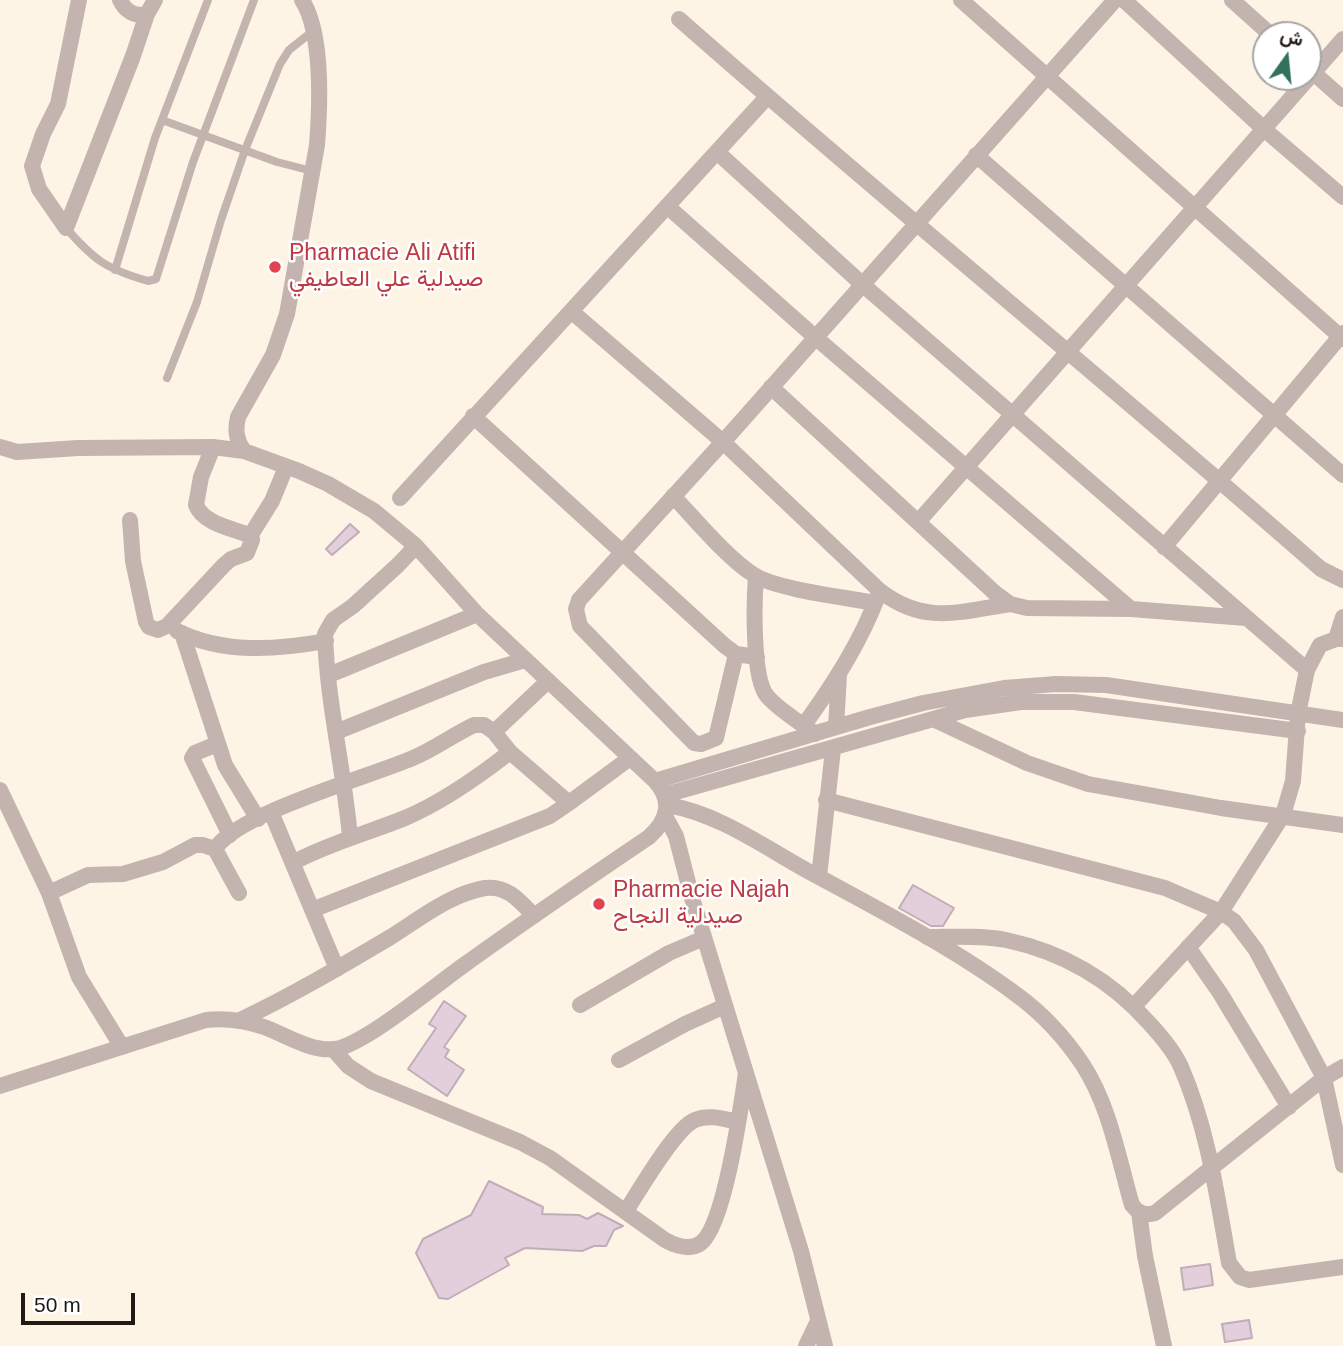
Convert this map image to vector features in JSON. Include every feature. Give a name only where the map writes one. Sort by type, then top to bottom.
[{"type":"street","points":[[66,228],[39,189],[32,166],[43,134],[58,104],[79,0]]},
{"type":"street","points":[[120,0],[124,8],[131,13],[142,15],[151,7]]},
{"type":"street","points":[[244,451],[236,436],[238,417],[273,355],[287,314],[319,118],[313,31],[309,13],[302,0]]},
{"type":"street","points":[[961,0],[1342,336],[1164,547]]},
{"type":"street","points":[[736,654],[716,738],[701,744],[694,743],[580,626],[577,618],[579,600],[723,442],[1115,0]]},
{"type":"street","points":[[1125,0],[1265,130],[1343,197]]},
{"type":"street","points":[[1232,0],[1255,21]]},
{"type":"street","points":[[66,228],[151,7]]},
{"type":"street","points":[[678,19],[1321,569],[1343,580]]},
{"type":"street","points":[[1322,59],[1343,39]]},
{"type":"street","points":[[1322,80],[1343,99]]},
{"type":"street","points":[[918,522],[1197,208],[1295,91]]},
{"type":"street","points":[[400,498],[767,97]]},
{"type":"street","points":[[717,152],[862,284],[1307,670]]},
{"type":"street","points":[[976,155],[1343,475]]},
{"type":"street","points":[[667,206],[1132,609]]},
{"type":"street","points":[[571,311],[723,442],[877,597]]},
{"type":"street","points":[[771,387],[1010,604]]},
{"type":"street","points":[[473,416],[736,654],[757,657]]},
{"type":"street","points":[[213,446],[196,498],[198,511],[209,519],[243,533],[251,533],[256,529],[286,467]]},
{"type":"street","points":[[3,452],[213,446],[244,451],[309,475],[374,511],[416,545],[477,614],[655,781],[676,836],[704,938],[801,1251],[825,1346]]},
{"type":"street","points":[[673,496],[737,560],[756,576],[777,584],[877,597],[913,611],[929,613],[949,613],[1010,604],[1027,608],[1132,609],[1246,618]]},
{"type":"street","points":[[130,520],[133,561],[149,627],[158,630],[174,629],[233,647],[275,649],[326,641]]},
{"type":"street","points":[[174,629],[223,565],[247,553],[252,540],[251,533]]},
{"type":"street","points":[[350,837],[329,676],[327,629],[333,620],[353,606],[416,545]]},
{"type":"street","points":[[756,576],[754,607],[760,681],[767,696],[810,729]]},
{"type":"street","points":[[810,729],[865,628],[877,597]]},
{"type":"street","points":[[329,676],[477,614]]},
{"type":"street","points":[[1134,1006],[1221,912],[1283,815],[1293,781],[1298,713],[1307,670],[1320,645],[1340,639],[1343,617]]},
{"type":"street","points":[[174,629],[230,776],[265,815],[294,862],[337,969]]},
{"type":"street","points":[[336,732],[484,672],[525,660]]},
{"type":"street","points":[[836,727],[839,675]]},
{"type":"street","points":[[494,732],[548,681]]},
{"type":"street","points":[[655,781],[810,729],[836,727],[923,703],[1004,688],[1056,684],[1106,685],[1343,720]]},
{"type":"street","points":[[666,806],[833,749],[933,719],[965,710],[1021,702],[1064,702],[1298,731]]},
{"type":"street","points":[[933,719],[1027,763],[1088,784],[1221,808],[1343,825]]},
{"type":"street","points":[[215,849],[230,835],[265,815],[412,758],[474,725],[484,725],[494,732],[510,752],[569,803]]},
{"type":"street","points":[[217,744],[195,753],[192,758],[230,835]]},
{"type":"street","points":[[819,877],[833,749]]},
{"type":"street","points":[[294,862],[320,848],[406,817],[477,777],[510,752]]},
{"type":"street","points":[[312,910],[550,816],[630,758]]},
{"type":"street","points":[[0,790],[49,892],[79,977],[122,1047]]},
{"type":"street","points":[[826,800],[1165,888],[1221,912],[1234,921],[1256,950],[1324,1078],[1343,1165]]},
{"type":"street","points":[[666,806],[682,808],[711,819],[819,877],[925,937],[1017,994],[1042,1015],[1066,1041],[1083,1066],[1107,1112],[1132,1205],[1139,1212],[1148,1215],[1155,1213],[1324,1078],[1343,1067]]},
{"type":"street","points":[[0,1086],[206,1020],[238,1021],[262,1027],[302,1043],[333,1049],[354,1041],[376,1029],[649,837],[658,829],[666,806]]},
{"type":"street","points":[[49,892],[88,875],[123,874],[163,862],[195,845],[203,845],[215,849],[239,893]]},
{"type":"street","points":[[238,1021],[285,999],[455,898],[487,888],[508,892],[534,916]]},
{"type":"street","points":[[925,937],[1004,939],[1071,962],[1107,983],[1134,1006],[1164,1039],[1180,1064],[1199,1116],[1212,1168],[1229,1263],[1240,1277],[1249,1280],[1269,1279],[1343,1267]]},
{"type":"street","points":[[580,1005],[669,953],[704,938]]},
{"type":"street","points":[[1188,947],[1220,993],[1289,1107]]},
{"type":"street","points":[[619,1060],[685,1024],[725,1006]]},
{"type":"street","points":[[333,1049],[348,1066],[371,1081],[520,1142],[550,1158],[676,1245],[694,1247],[709,1234],[719,1210],[746,1073]]},
{"type":"street","points":[[626,1211],[675,1139],[690,1123],[709,1116],[738,1122]]},
{"type":"street","points":[[1139,1212],[1145,1256],[1164,1346]]},
{"type":"street","points":[[806,1346],[818,1321]]},
{"type":"lane","points":[[115,270],[136,194],[208,0]]},
{"type":"lane","points":[[66,228],[93,259],[115,270],[148,281],[154,280],[203,135],[254,0]]},
{"type":"lane","points":[[167,378],[197,302],[245,149],[280,64],[289,50],[313,31]]},
{"type":"lane","points":[[162,120],[312,172]]},
{"type":"building","points":[[350,524],[359,532],[332,555],[326,549]]},
{"type":"building","points":[[913,885],[954,908],[943,926],[931,926],[899,908]]},
{"type":"building","points":[[444,1001],[466,1016],[444,1047],[449,1050],[445,1057],[464,1070],[447,1096],[408,1069],[436,1028],[429,1024]]},
{"type":"building","points":[[489,1181],[543,1207],[542,1214],[579,1215],[587,1219],[598,1213],[623,1226],[614,1230],[606,1246],[594,1246],[582,1251],[525,1248],[505,1258],[509,1265],[448,1299],[439,1298],[416,1253],[423,1239],[471,1215]]},
{"type":"building","points":[[1210,1264],[1213,1285],[1184,1290],[1181,1268]]},
{"type":"building","points":[[1249,1320],[1252,1338],[1225,1342],[1222,1324]]},
{"type":"place","name":"Pharmacie Ali Atifi صيدلية علي العاطيفي","points":[[275,267]]},
{"type":"place","name":"Pharmacie Najah صيدلية النجاح","points":[[599,904]]}]
